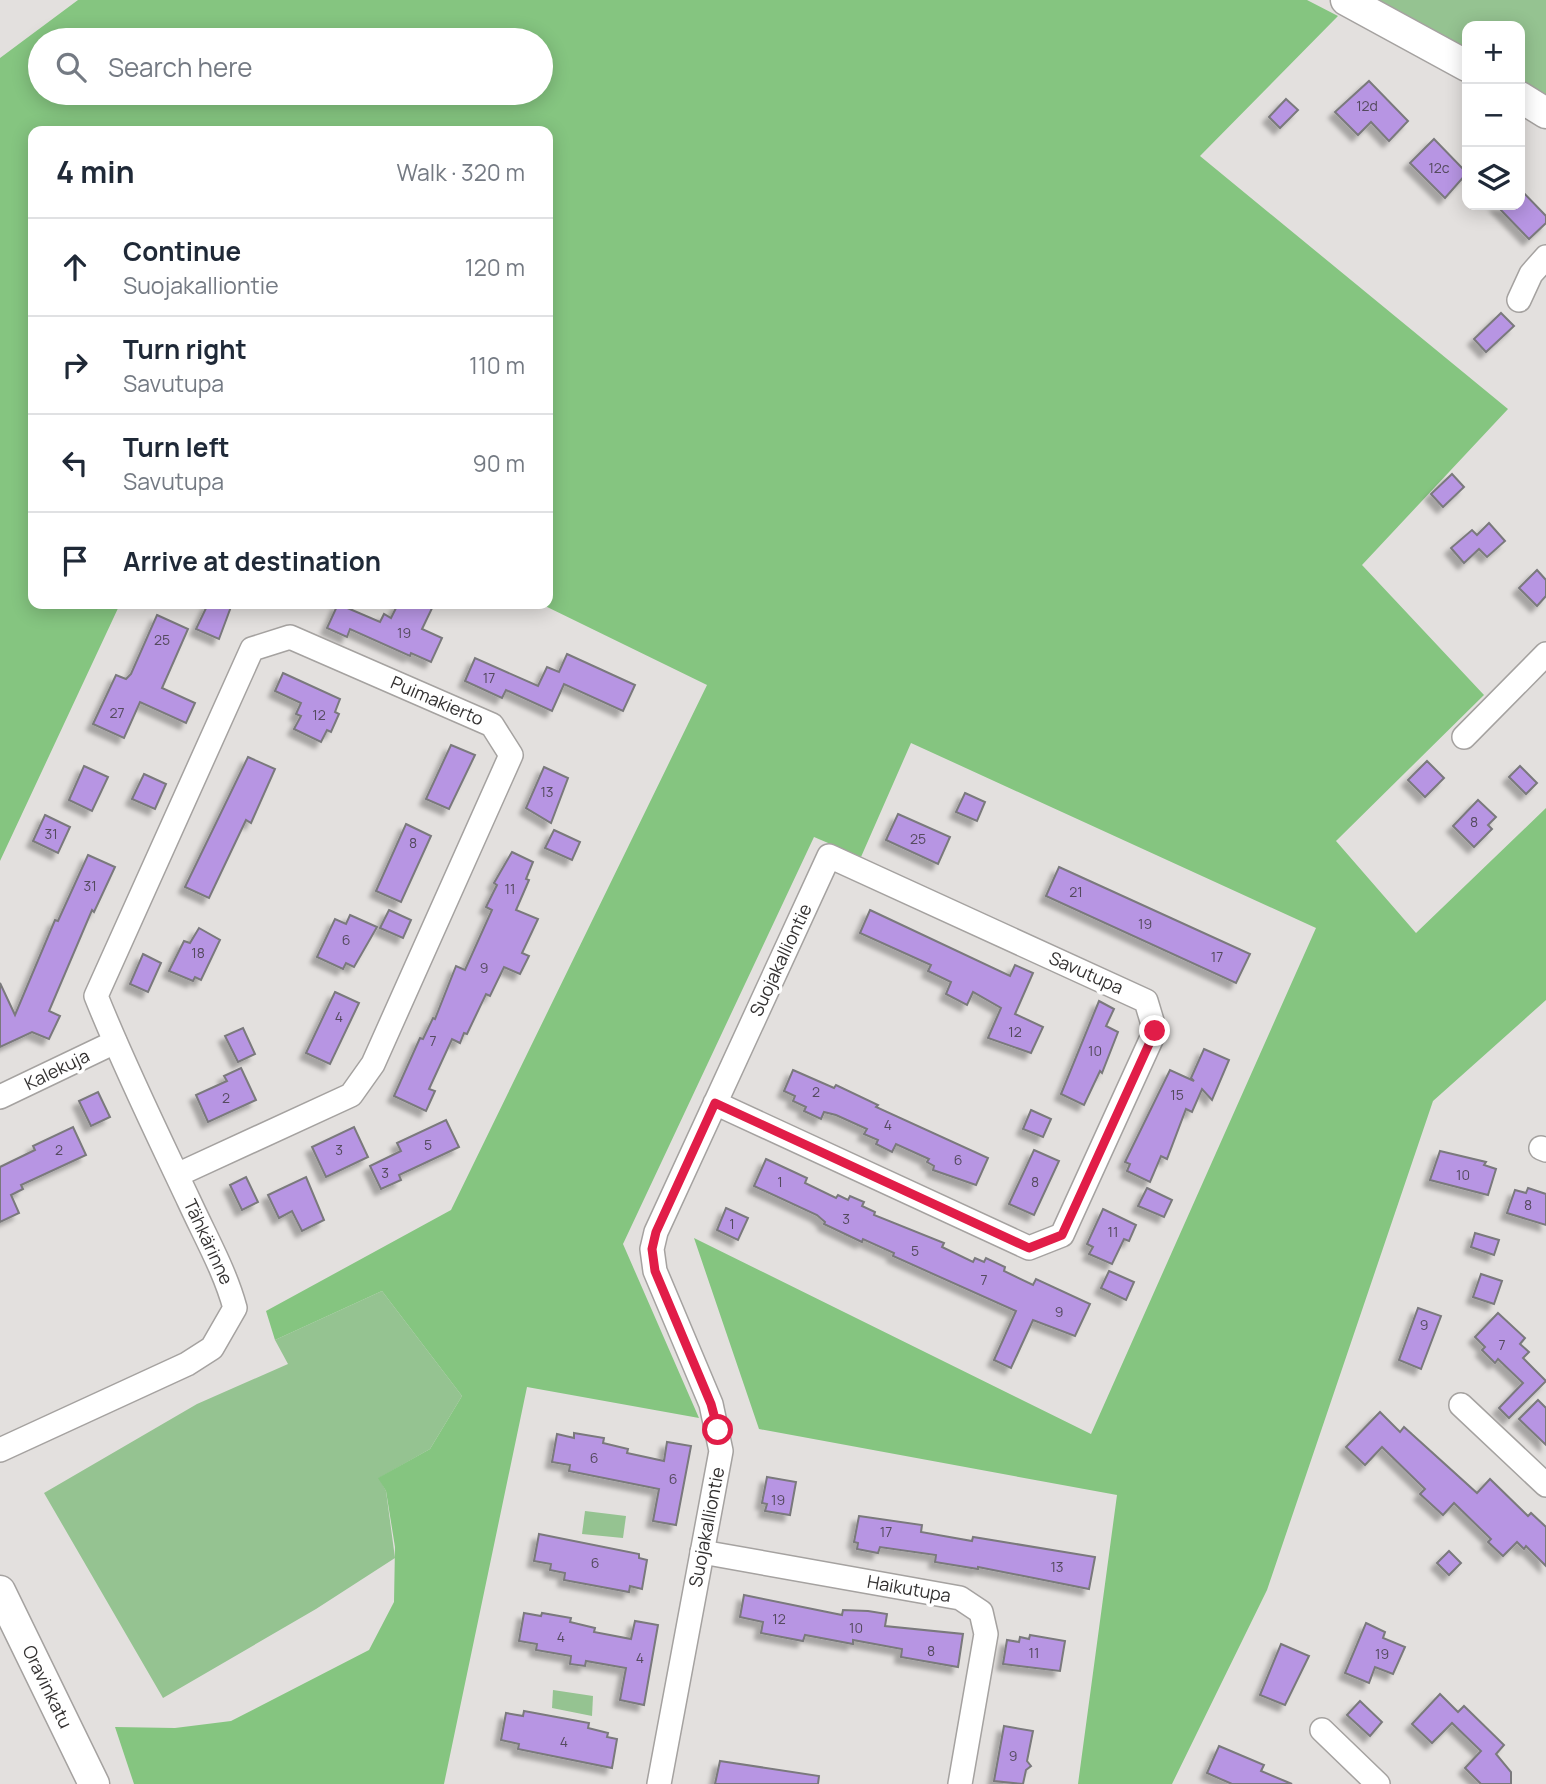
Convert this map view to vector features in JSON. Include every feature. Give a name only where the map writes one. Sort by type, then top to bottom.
[{"type":"street","points":[[1346,0],[1462,63]]},
{"type":"street","points":[[1525,100],[1546,113]]},
{"type":"street","points":[[1519,300],[1531,274],[1546,257]]},
{"type":"street","name":"Puimakierto","points":[[96,996],[252,649],[290,637],[492,725],[511,755],[373,1063],[351,1095],[197,1163],[177,1175]]},
{"type":"street","points":[[1464,737],[1546,654]]},
{"type":"street","name":"Savutupa","points":[[715,1103],[1029,1248],[1062,1235],[1155,1031],[1146,1001],[829,856]]},
{"type":"street","name":"Suojakalliontie","points":[[659,1784],[721,1451],[711,1404],[655,1271],[652,1249],[656,1232],[829,856]]},
{"type":"street","name":"Tähkärinne","points":[[0,1450],[187,1364],[212,1348],[235,1308],[229,1287],[96,996]]},
{"type":"street","name":"Kalekuja","points":[[0,1097],[115,1042]]},
{"type":"street","points":[[1461,1405],[1546,1485]]},
{"type":"street","name":"Haikutupa","points":[[702,1552],[960,1598],[981,1612],[986,1634],[960,1784]]},
{"type":"street","name":"Oravinkatu","points":[[0,1591],[94,1784]]},
{"type":"street","points":[[1322,1730],[1378,1784]]},
{"type":"green space","points":[[78,0],[1307,0],[1338,16],[1200,156],[1508,409],[1362,565],[1484,695],[1336,841],[1416,933],[1546,808],[1546,1000],[1433,1101],[1267,1590],[1172,1784],[1078,1784],[1117,1495],[759,1429],[694,1238],[1091,1434],[1316,928],[911,743],[861,857],[814,837],[623,1244],[699,1418],[527,1387],[444,1784],[134,1784],[115,1727],[175,1728],[231,1721],[369,1650],[394,1602],[395,1547],[386,1491],[378,1478],[430,1449],[462,1396],[382,1291],[275,1340],[266,1311],[451,1210],[707,685],[551,609],[553,126],[28,126],[28,609],[118,609],[0,861],[0,58],[28,37],[28,105],[553,105],[553,28],[40,28]]},
{"type":"green space","points":[[1377,0],[1546,0],[1546,95],[1525,82],[1525,21],[1462,21],[1462,46]]},
{"type":"green space","points":[[382,1291],[462,1396],[430,1449],[379,1478],[386,1491],[395,1558],[316,1609],[163,1698],[44,1493],[197,1404],[288,1364],[275,1340]]},
{"type":"green space","points":[[585,1511],[626,1516],[623,1538],[582,1534]]},
{"type":"green space","points":[[553,1690],[593,1696],[592,1716],[552,1708]]},
{"type":"building","points":[[1369,81],[1408,121],[1389,141],[1371,122],[1358,135],[1335,112]]},
{"type":"building","points":[[1286,99],[1298,110],[1280,128],[1269,117]]},
{"type":"building","points":[[1434,139],[1462,168],[1462,179],[1445,198],[1410,163]]},
{"type":"building","points":[[1525,194],[1546,216],[1546,223],[1529,239],[1501,210],[1525,210]]},
{"type":"building","points":[[1501,313],[1514,326],[1486,352],[1474,339]]},
{"type":"building","points":[[1452,474],[1464,487],[1443,507],[1431,494]]},
{"type":"building","points":[[1489,523],[1505,541],[1487,557],[1479,549],[1464,563],[1451,548],[1472,530],[1477,535]]},
{"type":"building","points":[[1537,570],[1546,580],[1546,596],[1537,606],[1519,588]]},
{"type":"building","points":[[206,609],[230,609],[219,639],[196,629]]},
{"type":"building","points":[[336,609],[350,609],[380,622],[384,614],[391,618],[396,609],[432,609],[422,629],[442,638],[431,662],[411,653],[410,656],[350,629],[347,637],[327,628]]},
{"type":"building","points":[[157,615],[188,629],[162,688],[195,703],[186,723],[140,702],[124,738],[93,724],[116,675],[126,679],[131,674]]},
{"type":"building","points":[[567,654],[635,685],[623,711],[564,684],[552,711],[506,690],[502,698],[465,681],[475,658],[538,686],[547,667],[559,672]]},
{"type":"building","points":[[283,673],[340,699],[335,712],[339,714],[331,732],[327,730],[321,742],[294,729],[301,716],[296,714],[301,703],[275,691]]},
{"type":"building","points":[[451,745],[475,755],[449,809],[426,799]]},
{"type":"building","points":[[248,757],[275,769],[251,823],[246,820],[209,898],[185,887]]},
{"type":"building","points":[[1427,761],[1444,778],[1425,797],[1408,780]]},
{"type":"building","points":[[84,766],[108,777],[92,811],[69,800]]},
{"type":"building","points":[[1520,766],[1537,783],[1526,794],[1509,777]]},
{"type":"building","points":[[544,767],[568,778],[551,823],[526,808]]},
{"type":"building","points":[[144,774],[166,784],[155,809],[132,799]]},
{"type":"building","points":[[965,793],[985,802],[977,821],[956,812]]},
{"type":"building","points":[[1478,800],[1496,817],[1488,825],[1492,829],[1474,847],[1453,826]]},
{"type":"building","points":[[898,814],[950,837],[938,864],[886,840]]},
{"type":"building","points":[[45,815],[70,827],[58,853],[33,841]]},
{"type":"building","points":[[406,824],[431,836],[401,902],[376,891]]},
{"type":"building","points":[[554,830],[580,842],[572,860],[545,848]]},
{"type":"building","points":[[512,852],[533,862],[526,879],[529,880],[516,910],[538,919],[522,953],[529,956],[520,974],[504,967],[490,996],[486,994],[467,1034],[464,1033],[460,1043],[452,1039],[429,1089],[435,1091],[426,1111],[394,1096],[420,1038],[423,1039],[433,1018],[435,1019],[456,966],[465,970],[492,910],[486,907],[497,885],[494,883]]},
{"type":"building","points":[[88,855],[115,867],[94,912],[92,910],[49,1011],[60,1016],[49,1039],[32,1032],[0,1047],[0,983],[15,1015],[55,920],[58,921]]},
{"type":"building","points":[[1059,867],[1250,954],[1236,983],[1046,896]]},
{"type":"building","points":[[389,910],[411,920],[403,938],[380,928]]},
{"type":"building","points":[[870,910],[1010,976],[1015,965],[1033,973],[1015,1014],[1043,1027],[1031,1053],[988,1038],[1001,1008],[973,992],[967,1005],[946,994],[951,982],[928,971],[931,965],[860,933]]},
{"type":"building","points":[[350,915],[377,927],[354,967],[346,963],[343,969],[317,957],[335,919],[346,924]]},
{"type":"building","points":[[199,928],[220,940],[201,980],[195,977],[193,981],[169,971],[184,941],[190,943]]},
{"type":"building","points":[[143,954],[161,963],[148,992],[130,984]]},
{"type":"building","points":[[335,992],[359,1003],[330,1064],[306,1053]]},
{"type":"building","points":[[1099,1001],[1114,1009],[1106,1026],[1118,1032],[1102,1073],[1100,1071],[1084,1105],[1061,1094]]},
{"type":"building","points":[[243,1028],[255,1054],[238,1062],[225,1036]]},
{"type":"building","points":[[1204,1049],[1229,1060],[1212,1100],[1202,1089],[1192,1112],[1186,1109],[1167,1159],[1161,1156],[1150,1182],[1127,1171],[1130,1164],[1125,1162],[1170,1070],[1194,1081],[1191,1078]]},
{"type":"building","points":[[241,1068],[256,1100],[208,1122],[196,1095],[227,1081],[224,1076]]},
{"type":"building","points":[[793,1070],[834,1088],[836,1085],[878,1105],[876,1107],[988,1158],[976,1185],[933,1170],[934,1166],[927,1162],[929,1159],[896,1144],[892,1152],[876,1144],[878,1140],[864,1134],[867,1129],[836,1115],[824,1112],[821,1119],[804,1111],[806,1107],[793,1101],[795,1096],[784,1091]]},
{"type":"building","points":[[98,1092],[110,1117],[91,1126],[79,1101]]},
{"type":"building","points":[[1031,1110],[1051,1119],[1043,1137],[1023,1129]]},
{"type":"building","points":[[446,1120],[459,1147],[399,1175],[401,1180],[381,1189],[370,1166],[401,1151],[397,1143]]},
{"type":"building","points":[[73,1127],[86,1155],[21,1185],[23,1189],[11,1195],[19,1213],[0,1222],[0,1167],[35,1150],[33,1146]]},
{"type":"building","points":[[354,1127],[368,1157],[326,1177],[312,1147]]},
{"type":"building","points":[[1034,1150],[1059,1161],[1034,1215],[1009,1204]]},
{"type":"building","points":[[1440,1151],[1486,1162],[1484,1165],[1496,1169],[1488,1195],[1430,1180]]},
{"type":"building","points":[[766,1159],[807,1178],[805,1183],[836,1198],[838,1195],[848,1200],[850,1196],[864,1202],[862,1206],[875,1212],[874,1215],[944,1243],[942,1247],[973,1262],[975,1258],[984,1262],[986,1258],[1005,1267],[1004,1271],[1033,1285],[1036,1279],[1090,1304],[1075,1336],[1033,1320],[1011,1368],[994,1360],[1016,1311],[893,1256],[894,1253],[824,1224],[817,1215],[754,1186]]},
{"type":"building","points":[[246,1177],[258,1202],[242,1210],[230,1185]]},
{"type":"building","points":[[306,1177],[324,1220],[302,1231],[292,1211],[279,1218],[268,1195]]},
{"type":"building","points":[[1147,1188],[1172,1200],[1164,1217],[1138,1206]]},
{"type":"building","points":[[1528,1188],[1546,1194],[1546,1225],[1507,1213],[1515,1190],[1526,1193]]},
{"type":"building","points":[[726,1208],[748,1218],[738,1240],[717,1230]]},
{"type":"building","points":[[1103,1209],[1136,1225],[1129,1241],[1124,1239],[1112,1264],[1089,1254],[1093,1247],[1087,1244]]},
{"type":"building","points":[[1475,1233],[1499,1240],[1494,1255],[1471,1247]]},
{"type":"building","points":[[1109,1271],[1134,1282],[1126,1300],[1101,1288]]},
{"type":"building","points":[[1481,1274],[1502,1281],[1494,1304],[1473,1297]]},
{"type":"building","points":[[1418,1308],[1441,1316],[1421,1369],[1399,1360]]},
{"type":"building","points":[[1498,1313],[1525,1338],[1520,1344],[1529,1352],[1523,1358],[1546,1381],[1509,1418],[1499,1408],[1523,1383],[1498,1359],[1495,1363],[1482,1350],[1485,1347],[1475,1337]]},
{"type":"building","points":[[1538,1400],[1546,1408],[1546,1445],[1519,1419]]},
{"type":"building","points":[[1380,1412],[1400,1432],[1404,1427],[1477,1493],[1490,1479],[1528,1516],[1531,1513],[1546,1527],[1546,1566],[1526,1546],[1524,1549],[1517,1542],[1503,1556],[1488,1542],[1491,1539],[1454,1503],[1443,1515],[1420,1494],[1425,1489],[1382,1447],[1365,1465],[1346,1447]]},
{"type":"building","points":[[574,1433],[604,1438],[603,1443],[628,1449],[627,1453],[664,1461],[667,1442],[691,1446],[676,1525],[653,1521],[659,1489],[569,1471],[570,1465],[552,1462],[557,1434],[574,1438]]},
{"type":"building","points":[[767,1477],[796,1482],[790,1515],[765,1511],[767,1504],[762,1503]]},
{"type":"building","points":[[859,1516],[922,1525],[921,1532],[972,1541],[973,1537],[1095,1557],[1089,1589],[978,1567],[935,1562],[936,1555],[880,1547],[878,1553],[857,1549],[858,1543],[854,1542]]},
{"type":"building","points":[[539,1534],[639,1554],[639,1558],[647,1560],[642,1589],[630,1586],[629,1592],[564,1580],[565,1573],[550,1570],[551,1564],[534,1561]]},
{"type":"building","points":[[1449,1551],[1461,1563],[1449,1575],[1437,1563]]},
{"type":"building","points":[[744,1595],[842,1615],[843,1610],[887,1614],[885,1626],[963,1634],[958,1667],[901,1657],[902,1649],[853,1640],[853,1644],[805,1635],[803,1641],[761,1633],[763,1622],[740,1617]]},
{"type":"building","points":[[524,1613],[571,1618],[570,1622],[595,1628],[594,1632],[631,1639],[635,1621],[658,1625],[644,1705],[620,1700],[626,1668],[586,1661],[585,1666],[570,1664],[571,1656],[536,1650],[537,1644],[519,1641]]},
{"type":"building","points":[[1366,1623],[1385,1632],[1383,1638],[1405,1647],[1393,1674],[1375,1667],[1369,1683],[1345,1673]]},
{"type":"building","points":[[1030,1635],[1065,1641],[1060,1671],[1003,1664],[1007,1640],[1019,1642],[1020,1637],[1029,1639]]},
{"type":"building","points":[[1281,1644],[1309,1656],[1285,1705],[1260,1695]]},
{"type":"building","points":[[1440,1694],[1458,1712],[1464,1706],[1504,1745],[1496,1754],[1511,1772],[1511,1784],[1481,1784],[1465,1768],[1481,1751],[1452,1723],[1432,1743],[1412,1724]]},
{"type":"building","points":[[1360,1701],[1382,1722],[1370,1736],[1347,1715]]},
{"type":"building","points":[[524,1711],[589,1723],[588,1728],[608,1733],[607,1737],[617,1739],[612,1768],[518,1749],[519,1744],[501,1740],[506,1713],[523,1716]]},
{"type":"building","points":[[1004,1726],[1033,1731],[1027,1761],[1031,1766],[1026,1770],[1023,1784],[994,1781]]},
{"type":"building","points":[[1219,1746],[1264,1765],[1261,1771],[1292,1784],[1232,1784],[1207,1773]]},
{"type":"building","points":[[720,1761],[819,1776],[818,1784],[715,1784]]},
{"type":"route","points":[[718,1430],[711,1404],[655,1271],[652,1249],[656,1232],[715,1103],[1029,1248],[1062,1235],[1155,1031]]}]
